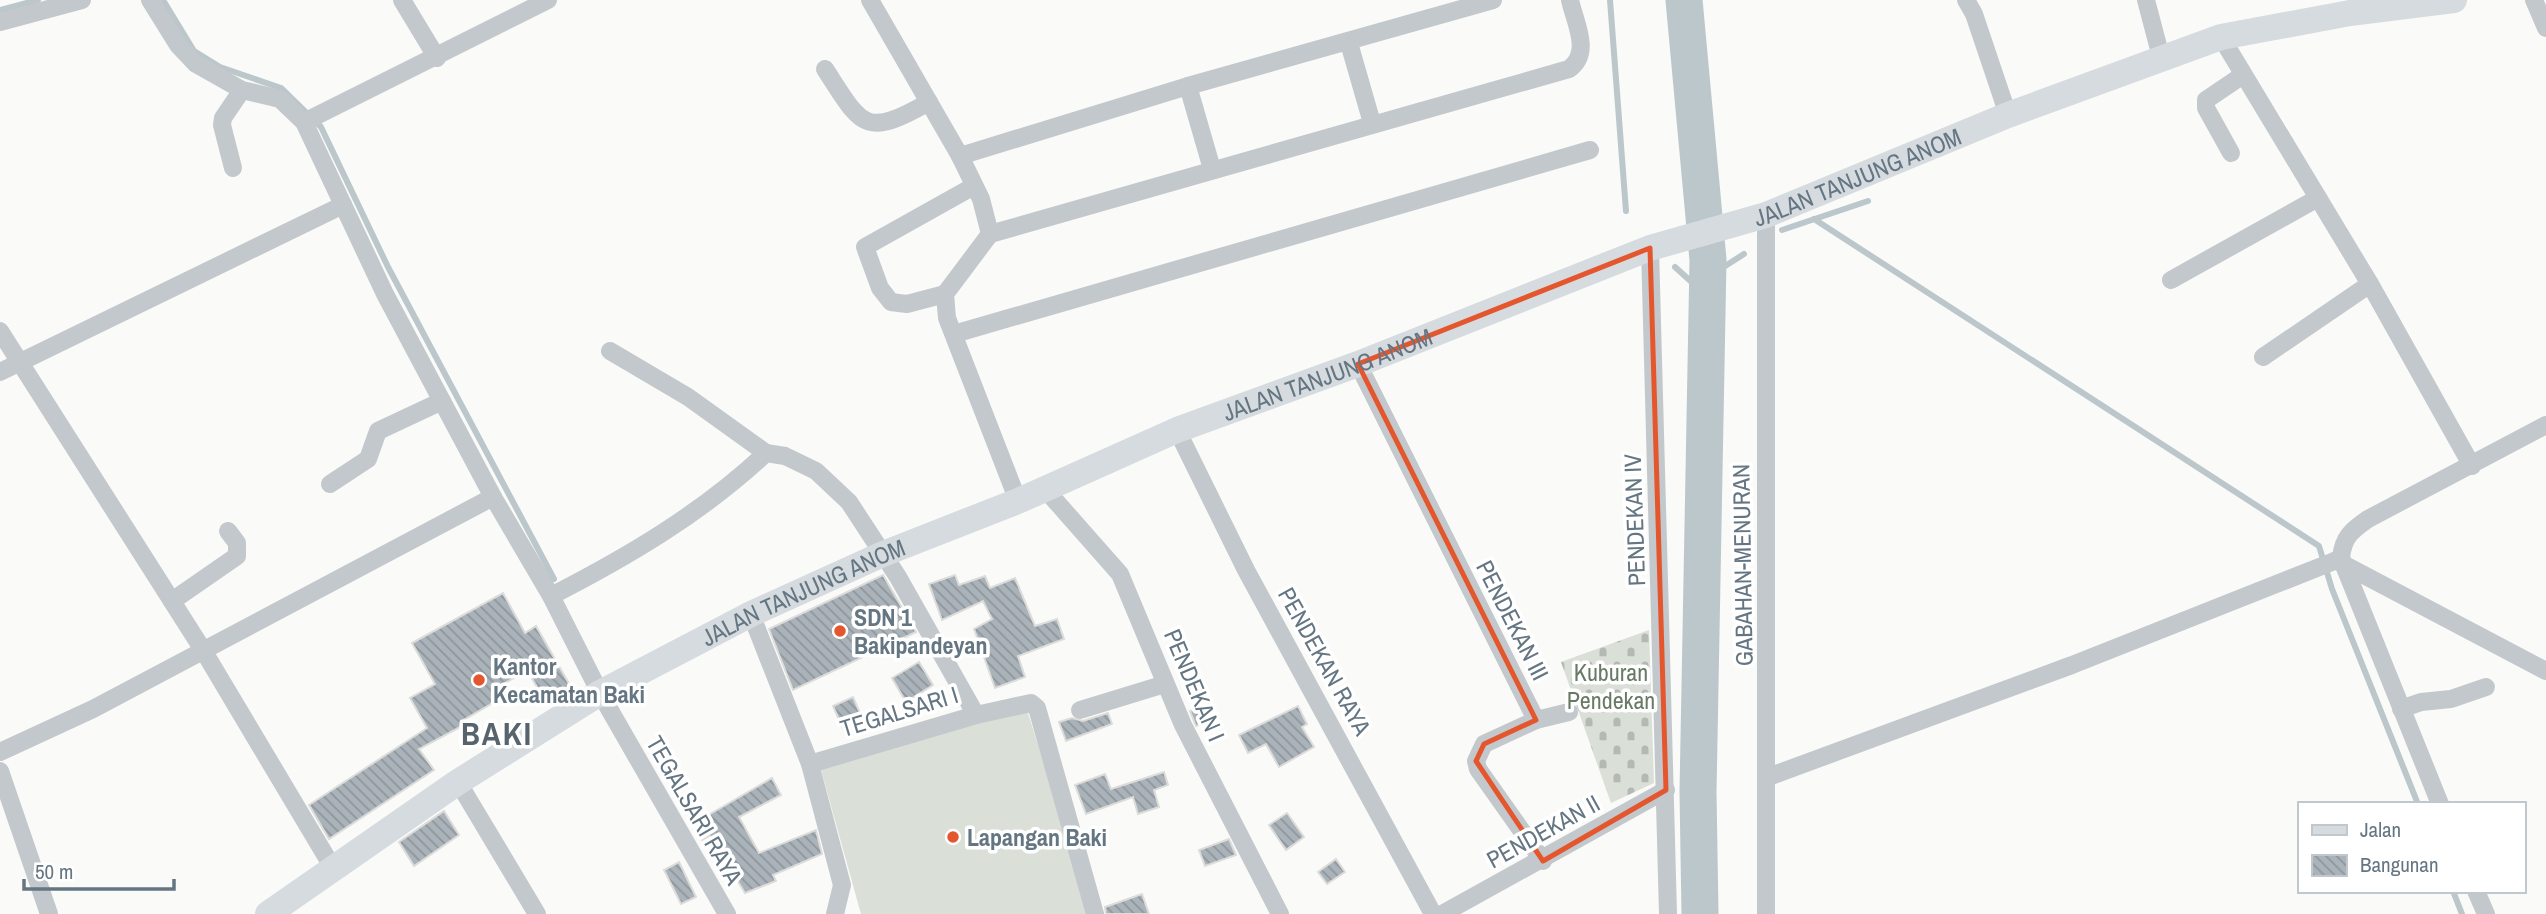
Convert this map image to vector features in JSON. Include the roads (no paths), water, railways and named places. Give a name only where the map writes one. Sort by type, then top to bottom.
[{"type":"main road","name":"JALAN TANJUNG ANOM","points":[[268,914],[458,782],[600,693],[751,614],[883,554],[1018,501],[1177,430],[1358,364],[1660,245],[1766,215],[2008,115],[2161,57],[2221,37],[2348,7],[2454,0]]},
{"type":"street","points":[[0,22],[82,0]]},
{"type":"street","points":[[150,0],[178,45],[196,64],[242,90],[280,99],[310,119],[437,58],[548,0]]},
{"type":"street","points":[[402,0],[437,58]]},
{"type":"street","points":[[870,0],[960,156],[988,218],[990,234]]},
{"type":"street","points":[[960,156],[1188,86],[1349,43],[1493,0]]},
{"type":"street","points":[[974,186],[865,247],[880,288],[891,302],[907,304],[945,294],[990,234],[1569,69],[1578,63],[1583,51],[1570,0]]},
{"type":"street","points":[[1966,0],[1974,14],[2008,115]]},
{"type":"street","points":[[2146,0],[2161,57]]},
{"type":"street","points":[[2534,0],[2546,28]]},
{"type":"street","points":[[2221,37],[2370,284],[2472,466]]},
{"type":"street","points":[[1349,43],[1372,123]]},
{"type":"street","points":[[825,69],[856,115],[863,121],[885,125],[929,102]]},
{"type":"street","points":[[2231,153],[2206,108],[2206,100],[2243,75]]},
{"type":"street","points":[[1188,86],[1212,169]]},
{"type":"street","points":[[233,168],[222,125],[223,118],[242,90]]},
{"type":"street","name":"TEGALSARI RAYA","points":[[310,119],[343,205],[385,294],[493,497],[551,596],[600,693],[727,914]]},
{"type":"street","points":[[954,334],[1590,150]]},
{"type":"street","points":[[2171,279],[2318,198]]},
{"type":"street","points":[[0,372],[343,205]]},
{"type":"street","name":"GABAHAN-MENURAN","points":[[1766,215],[1766,914]]},
{"type":"street","name":"PENDEKAN IV","points":[[1660,245],[1668,914]]},
{"type":"street","points":[[2263,357],[2370,284]]},
{"type":"street","points":[[945,294],[947,318],[1018,501]]},
{"type":"street","points":[[0,331],[203,650],[333,868]]},
{"type":"street","name":"TEGALSARI I","points":[[610,351],[688,397],[766,453],[801,463],[834,486],[849,502],[883,554],[976,715],[810,764]]},
{"type":"street","name":"PENDEKAN III","points":[[1358,364],[1536,720],[1483,744],[1476,761],[1478,769],[1543,861]]},
{"type":"street","points":[[330,484],[368,459],[378,431],[442,401]]},
{"type":"street","points":[[1768,777],[2071,665],[2331,564],[2349,532],[2368,519],[2546,425]]},
{"type":"street","name":"PENDEKAN RAYA","points":[[1177,430],[1246,570],[1433,914]]},
{"type":"street","points":[[551,596],[614,565],[679,523],[740,477],[766,453]]},
{"type":"street","name":"PENDEKAN I","points":[[1045,489],[1120,574],[1165,684],[1280,914]]},
{"type":"street","points":[[0,752],[93,709],[493,497]]},
{"type":"street","points":[[172,601],[237,556],[237,543],[228,531]]},
{"type":"street","points":[[2331,564],[2546,671]]},
{"type":"street","points":[[2331,564],[2401,709],[2439,802]]},
{"type":"street","points":[[751,614],[810,764],[842,885],[835,914]]},
{"type":"street","points":[[1080,710],[1165,684]]},
{"type":"street","points":[[2401,709],[2421,702],[2451,699],[2486,687]]},
{"type":"street","points":[[976,715],[1035,705],[1095,914]]},
{"type":"street","points":[[1536,720],[1569,712]]},
{"type":"street","points":[[0,771],[49,914]]},
{"type":"street","points":[[458,782],[537,914]]},
{"type":"street","name":"PENDEKAN II","points":[[1442,914],[1543,861],[1666,790]]},
{"type":"street","points":[[2477,893],[2486,914]]},
{"type":"waterway","points":[[0,10],[38,0]]},
{"type":"waterway","points":[[163,0],[194,51],[220,67],[281,88],[321,127],[388,267],[554,579]]},
{"type":"waterway","points":[[1610,0],[1626,211]]},
{"type":"waterway","points":[[1684,0],[1708,260],[1698,792],[1700,914]]},
{"type":"waterway","points":[[1782,230],[1868,201]]},
{"type":"waterway","points":[[1814,219],[2319,546],[2332,589],[2417,802]]},
{"type":"waterway","points":[[1708,277],[1744,254]]},
{"type":"waterway","points":[[1675,267],[1707,296]]},
{"type":"waterway","points":[[2454,893],[2462,914]]},
{"type":"place","name":"SDN 1 Bakipandeyan","points":[[840,631]]},
{"type":"place","name":"Kantor Kecamatan Baki","points":[[479,680]]},
{"type":"place","name":"Lapangan Baki","points":[[953,837]]},
{"type":"district","name":"BAKI","points":[[497,733]]},
{"type":"park label","name":"Kuburan Pendekan","points":[[1611,686]]}]
